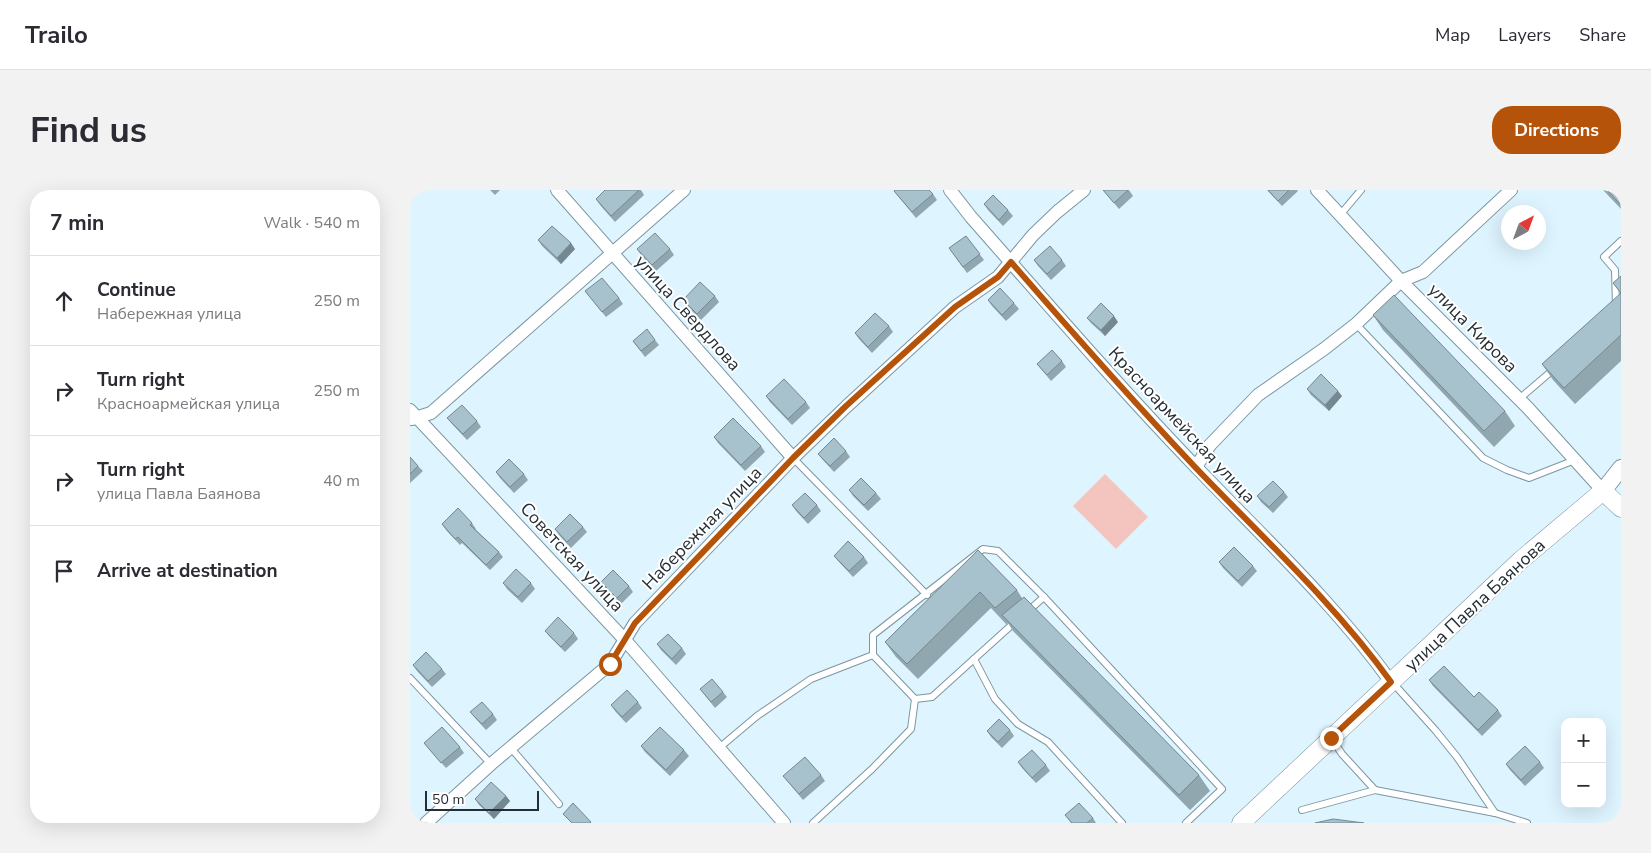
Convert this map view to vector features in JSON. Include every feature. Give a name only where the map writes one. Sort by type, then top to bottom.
[{"type":"main road","points":[[1603,491],[1621,508]]},
{"type":"main road","name":"улица Павла Баянова","points":[[1241,823],[1521,560],[1603,491]]},
{"type":"street","name":"улица Свердлова","points":[[556,190],[793,458]]},
{"type":"street","points":[[412,416],[431,413],[684,190]]},
{"type":"street","name":"Красноармейская улица","points":[[950,190],[1114,380],[1196,467],[1294,566],[1374,658],[1391,682]]},
{"type":"street","name":"Набережная улица","points":[[426,823],[510,747],[610,664],[635,623],[793,458],[846,406],[948,314],[998,277],[1033,235],[1084,190]]},
{"type":"street","name":"улица Кирова","points":[[1317,190],[1401,281],[1519,399],[1603,491]]},
{"type":"street","points":[[1196,467],[1210,446],[1258,395],[1356,324],[1401,281],[1423,272],[1511,190]]},
{"type":"street","name":"Советская улица","points":[[412,416],[625,640],[784,823]]},
{"type":"street","name":"улица Павла Баянова","points":[[1603,491],[1621,468]]},
{"type":"lane","points":[[1340,215],[1361,190]]},
{"type":"lane","points":[[1616,310],[1615,270],[1604,257],[1621,241]]},
{"type":"lane","points":[[1356,324],[1483,458],[1529,478],[1575,460]]},
{"type":"lane","points":[[1519,399],[1558,365]]},
{"type":"lane","points":[[793,458],[927,595]]},
{"type":"lane","points":[[915,699],[873,655],[873,635],[927,595],[983,549],[998,551],[1044,597],[1222,789],[1186,823]]},
{"type":"lane","points":[[915,699],[932,697],[1044,597]]},
{"type":"lane","points":[[719,748],[757,716],[811,678],[873,655]]},
{"type":"lane","points":[[974,659],[995,699],[1018,724],[1048,742],[1122,823]]},
{"type":"lane","points":[[410,678],[491,764]]},
{"type":"lane","points":[[1391,682],[1436,731],[1495,813]]},
{"type":"lane","points":[[813,823],[872,769],[911,729],[915,699]]},
{"type":"lane","points":[[1331,738],[1342,754],[1375,790]]},
{"type":"lane","points":[[510,747],[559,804]]},
{"type":"lane","points":[[1302,810],[1375,790],[1495,813],[1527,823]]},
{"type":"shaded area","points":[[1105,474],[1148,517],[1116,549],[1073,506]]},
{"type":"building","points":[[605,190],[639,190],[611,216],[596,199]]},
{"type":"building","points":[[895,190],[929,190],[933,194],[912,212]]},
{"type":"building","points":[[1103,190],[1128,190],[1114,203]]},
{"type":"building","points":[[1268,190],[1289,190],[1278,201]]},
{"type":"building","points":[[1607,190],[1621,190],[1621,205]]},
{"type":"building","points":[[993,195],[1008,210],[999,220],[984,204]]},
{"type":"building","points":[[552,226],[571,243],[557,258],[538,240]]},
{"type":"building","points":[[655,233],[670,249],[652,265],[637,249]]},
{"type":"building","points":[[966,236],[980,254],[963,267],[949,248]]},
{"type":"building","points":[[1050,246],[1062,260],[1047,274],[1034,260]]},
{"type":"building","points":[[1621,276],[1621,293],[1613,283]]},
{"type":"building","points":[[602,278],[619,298],[602,312],[585,291]]},
{"type":"building","points":[[700,282],[715,296],[697,314],[683,300]]},
{"type":"building","points":[[1000,288],[1014,303],[1002,315],[988,300]]},
{"type":"building","points":[[1621,293],[1621,335],[1564,388],[1542,364]]},
{"type":"building","points":[[1394,295],[1505,411],[1484,431],[1373,315]]},
{"type":"building","points":[[1101,303],[1114,316],[1101,330],[1087,318]]},
{"type":"building","points":[[875,313],[889,326],[868,347],[855,333]]},
{"type":"building","points":[[647,329],[655,340],[641,351],[633,341]]},
{"type":"building","points":[[1052,350],[1062,361],[1047,375],[1037,364]]},
{"type":"building","points":[[1321,374],[1338,391],[1325,405],[1307,389]]},
{"type":"building","points":[[784,379],[806,402],[788,419],[766,396]]},
{"type":"building","points":[[462,405],[477,421],[463,434],[447,418]]},
{"type":"building","points":[[733,418],[761,446],[741,465],[714,437]]},
{"type":"building","points":[[834,438],[846,451],[830,466],[818,454]]},
{"type":"building","points":[[410,457],[418,466],[410,474]]},
{"type":"building","points":[[509,459],[524,474],[510,487],[496,472]]},
{"type":"building","points":[[861,478],[876,493],[864,505],[849,490]]},
{"type":"building","points":[[1273,481],[1284,492],[1269,507],[1257,496]]},
{"type":"building","points":[[805,493],[817,505],[804,518],[792,505]]},
{"type":"building","points":[[458,508],[472,523],[470,525],[499,552],[486,565],[458,537],[455,539],[442,524]]},
{"type":"building","points":[[570,514],[583,527],[567,542],[555,529]]},
{"type":"building","points":[[848,541],[864,557],[849,571],[834,556]]},
{"type":"building","points":[[1234,547],[1253,566],[1238,581],[1219,562]]},
{"type":"building","points":[[978,550],[1017,590],[995,608],[980,592],[907,664],[885,642]]},
{"type":"building","points":[[516,569],[531,583],[518,597],[503,583]]},
{"type":"building","points":[[613,570],[629,586],[617,598],[601,582]]},
{"type":"building","points":[[1024,597],[1199,775],[1179,795],[1002,615]]},
{"type":"building","points":[[558,617],[574,633],[561,647],[545,631]]},
{"type":"building","points":[[668,634],[682,648],[672,659],[657,644]]},
{"type":"building","points":[[426,652],[442,669],[428,681],[413,665]]},
{"type":"building","points":[[1444,666],[1474,697],[1479,692],[1498,710],[1478,730],[1429,680]]},
{"type":"building","points":[[712,679],[723,692],[711,702],[700,689]]},
{"type":"building","points":[[627,690],[638,702],[622,717],[611,705]]},
{"type":"building","points":[[482,702],[493,714],[482,724],[470,712]]},
{"type":"building","points":[[999,719],[1010,730],[998,742],[987,731]]},
{"type":"building","points":[[442,727],[460,747],[441,763],[424,743]]},
{"type":"building","points":[[660,727],[684,750],[666,770],[641,746]]},
{"type":"building","points":[[1525,746],[1540,762],[1521,780],[1506,764]]},
{"type":"building","points":[[1032,750],[1046,765],[1032,778],[1018,762]]},
{"type":"building","points":[[805,757],[821,775],[799,794],[783,776]]},
{"type":"building","points":[[491,782],[506,796],[489,813],[475,799]]},
{"type":"building","points":[[573,803],[590,823],[572,823],[563,814]]},
{"type":"building","points":[[1079,803],[1093,818],[1087,823],[1072,823],[1065,815]]},
{"type":"building","points":[[1333,819],[1364,823],[1315,823]]},
{"type":"route","points":[[610,664],[635,623],[793,458],[846,406],[955,307],[998,277],[1011,262],[1114,380],[1196,467],[1294,566],[1374,658],[1391,682],[1331,738]]}]
